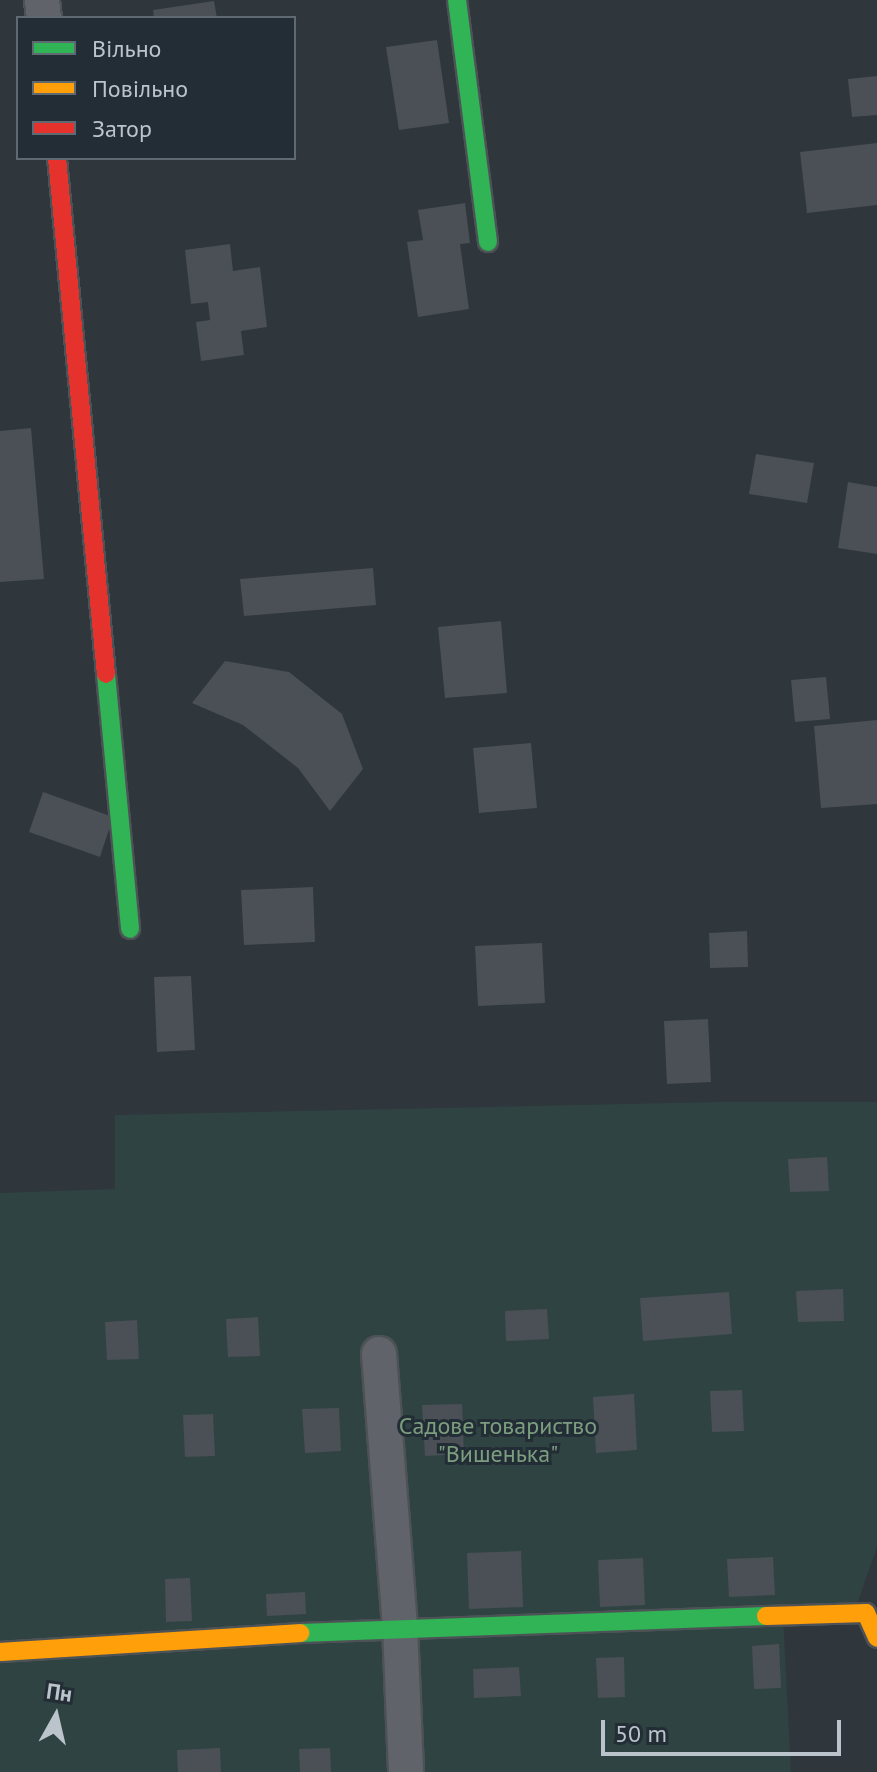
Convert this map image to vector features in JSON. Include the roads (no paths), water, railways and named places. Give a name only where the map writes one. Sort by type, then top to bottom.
[{"type":"street","points":[[457,0],[488,242]]},
{"type":"street","points":[[57,160],[130,929]]},
{"type":"street","points":[[379,1354],[400,1627],[406,1772]]},
{"type":"street","points":[[0,1652],[400,1627],[873,1615]]},
{"type":"park label","name":"Садове товариство \"Вишенька\"","points":[[498,1440]]}]
